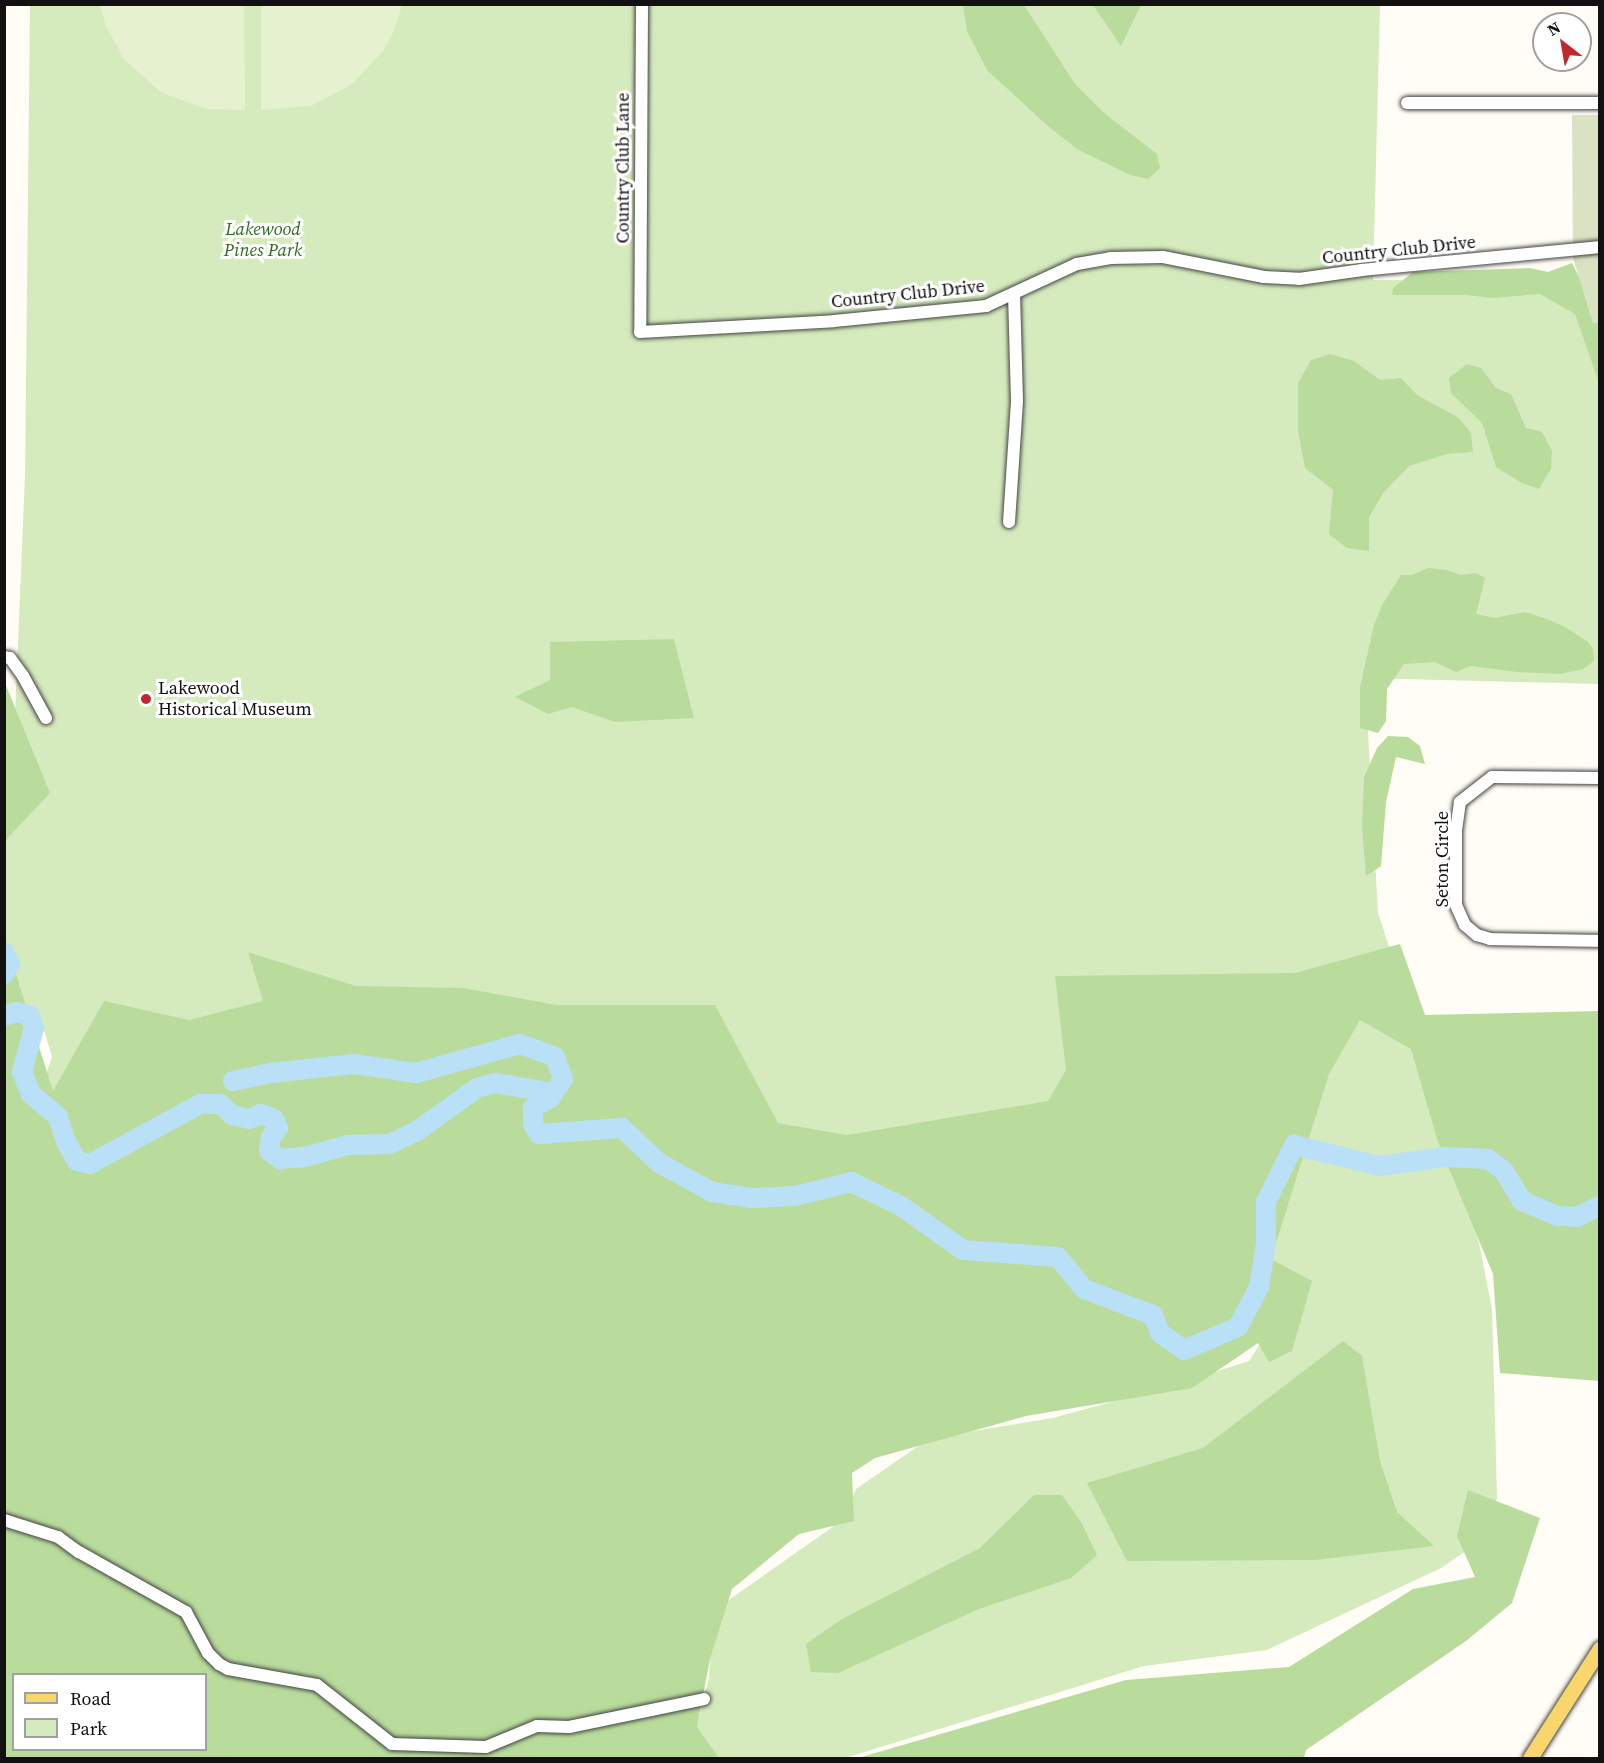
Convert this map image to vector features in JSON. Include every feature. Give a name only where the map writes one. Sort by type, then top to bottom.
[{"type":"main road","points":[[1530,1758],[1599,1648]]},
{"type":"street","name":"Country Club Lane","points":[[640,332],[642,4]]},
{"type":"street","points":[[1407,103],[1599,103]]},
{"type":"street","name":"Country Club Drive","points":[[640,332],[834,321],[986,306],[1077,264],[1110,258],[1163,257],[1253,275],[1299,279],[1362,270],[1599,247]]},
{"type":"street","points":[[1009,522],[1017,401],[1014,294]]},
{"type":"street","points":[[4,657],[10,658],[23,676],[46,718]]},
{"type":"street","name":"Seton Circle","points":[[1599,778],[1492,777],[1466,796],[1460,802],[1456,831],[1456,904],[1465,925],[1477,935],[1490,939],[1599,941]]},
{"type":"street","points":[[4,1520],[58,1537],[79,1552],[186,1612],[208,1653],[219,1664],[228,1669],[317,1684],[392,1744],[486,1747],[537,1726],[569,1727],[704,1699]]},
{"type":"green space","points":[[261,4],[402,5],[394,31],[383,51],[352,84],[311,106],[261,110]]},
{"type":"green space","name":"Lakewood Pines Park","points":[[30,5],[1380,5],[1373,280],[1573,281],[1599,360],[1599,684],[1365,678],[1378,913],[1442,1110],[1479,1243],[1492,1309],[1497,1498],[1482,1540],[1441,1568],[1267,1650],[1144,1666],[845,1758],[718,1758],[695,1734],[709,1678],[713,1611],[844,1519],[856,1489],[930,1438],[1053,1418],[1177,1384],[1249,1361],[1268,1332],[1098,1110],[1058,1257],[218,1101],[40,1091],[52,1057],[44,1030],[17,1014],[5,970],[11,966],[4,957],[4,795],[12,788],[25,476]]},
{"type":"green space","points":[[100,5],[244,5],[245,110],[208,109],[162,93],[124,59],[106,26]]},
{"type":"green space","points":[[963,5],[1024,5],[1075,84],[1103,112],[1157,154],[1160,168],[1148,179],[1130,175],[1077,149],[1049,127],[987,70],[967,31]]},
{"type":"green space","points":[[1093,5],[1141,5],[1121,46]]},
{"type":"green space","points":[[1572,115],[1599,115],[1599,323],[1593,323],[1573,258]]},
{"type":"green space","points":[[1572,263],[1599,317],[1599,383],[1575,314],[1540,294],[1492,298],[1467,295],[1392,295],[1393,288],[1413,272],[1530,268],[1548,272]]},
{"type":"green space","points":[[1330,354],[1354,361],[1380,380],[1401,378],[1417,395],[1459,418],[1471,433],[1473,452],[1447,454],[1409,466],[1384,492],[1369,517],[1369,551],[1347,548],[1329,534],[1333,490],[1305,468],[1298,431],[1298,383],[1311,360]]},
{"type":"green space","points":[[1467,364],[1481,368],[1496,388],[1511,394],[1526,428],[1542,432],[1552,451],[1551,469],[1539,489],[1522,483],[1496,467],[1482,423],[1451,393],[1449,378]]},
{"type":"green space","points":[[1428,568],[1447,570],[1461,575],[1476,573],[1485,578],[1476,614],[1495,618],[1525,612],[1547,619],[1565,627],[1588,642],[1593,649],[1594,661],[1583,669],[1561,674],[1517,672],[1471,666],[1456,672],[1435,662],[1404,664],[1387,689],[1386,721],[1378,733],[1360,728],[1360,687],[1374,625],[1382,605],[1401,575],[1412,575]]},
{"type":"green space","points":[[674,639],[694,718],[615,722],[572,707],[548,714],[515,697],[550,680],[550,642]]},
{"type":"green space","points":[[5,683],[50,793],[4,841]]},
{"type":"green space","points":[[1388,736],[1408,737],[1420,746],[1425,764],[1396,757],[1386,802],[1381,866],[1366,876],[1362,826],[1364,777],[1377,748]]},
{"type":"green space","points":[[1400,944],[1425,1015],[1599,1011],[1599,1381],[1500,1373],[1493,1274],[1438,1142],[1411,1049],[1360,1020],[1329,1074],[1271,1259],[1312,1281],[1292,1351],[1269,1362],[1258,1343],[1192,1388],[1026,1416],[875,1458],[852,1473],[854,1521],[799,1534],[732,1589],[710,1659],[697,1727],[719,1758],[5,1758],[4,961],[16,974],[53,1091],[104,1001],[189,1020],[263,1001],[248,952],[356,986],[463,988],[557,1005],[715,1005],[778,1123],[847,1135],[1048,1101],[1066,1070],[1055,976],[1295,973]]},
{"type":"green space","points":[[1343,1341],[1362,1356],[1380,1461],[1397,1512],[1434,1546],[1315,1560],[1127,1561],[1087,1483],[1203,1448]]},
{"type":"green space","points":[[1468,1490],[1540,1518],[1512,1603],[1466,1641],[1306,1750],[1304,1758],[858,1758],[1126,1680],[1289,1667],[1413,1589],[1475,1577],[1457,1536]]},
{"type":"green space","points":[[1034,1495],[1062,1495],[1081,1522],[1097,1555],[1071,1578],[979,1609],[838,1673],[811,1672],[806,1644],[842,1619],[980,1548]]},
{"type":"waterway","points":[[4,952],[10,964],[4,974]]},
{"type":"waterway","points":[[4,1016],[17,1012],[30,1016],[34,1028],[22,1072],[31,1094],[58,1117],[66,1142],[77,1161],[90,1164],[200,1104],[220,1104],[232,1115],[249,1119],[261,1114],[274,1119],[278,1128],[271,1137],[269,1151],[280,1159],[305,1157],[348,1145],[390,1144],[417,1131],[477,1088],[495,1083],[542,1091],[550,1098]]},
{"type":"waterway","points":[[233,1081],[271,1073],[354,1064],[416,1073],[520,1044],[555,1057],[563,1079],[550,1098],[533,1108],[533,1124],[539,1134],[622,1128],[659,1163],[712,1192],[752,1198],[795,1196],[851,1182],[901,1206],[963,1250],[1058,1257],[1084,1289],[1153,1315],[1160,1333],[1184,1350],[1238,1327],[1259,1287],[1266,1243],[1266,1202],[1294,1145],[1379,1166],[1446,1157],[1488,1159],[1504,1171],[1522,1201],[1557,1216],[1577,1217],[1600,1206]]},
{"type":"place","name":"Lakewood Historical Museum","points":[[146,699]]}]
